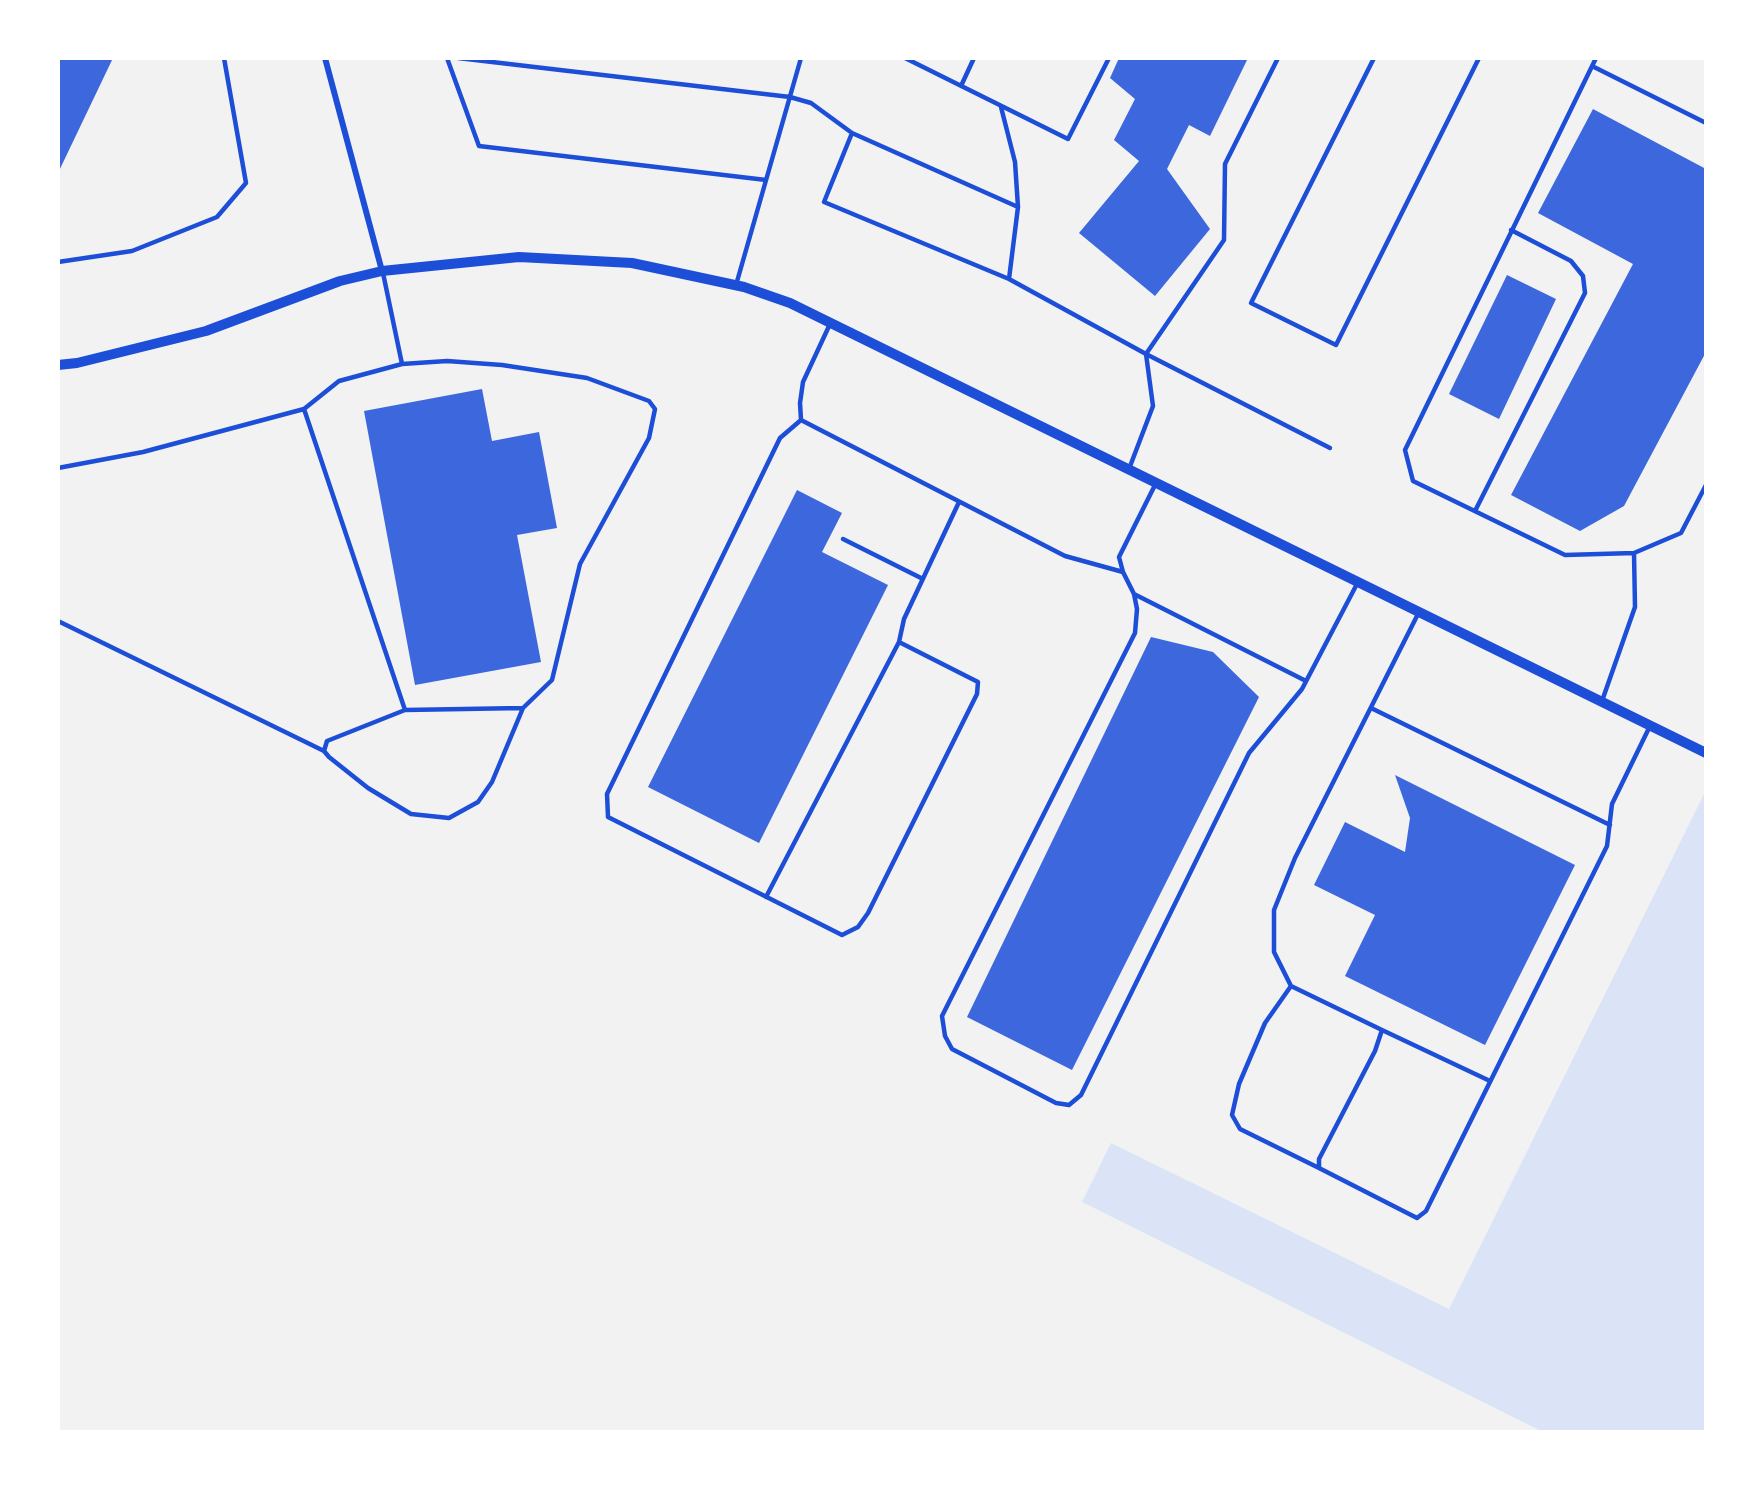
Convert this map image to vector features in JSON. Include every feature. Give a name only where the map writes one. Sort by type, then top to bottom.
[{"type":"street","points":[[325,58],[382,271]]},
{"type":"street","points":[[58,365],[77,363],[206,331],[340,281],[382,271],[519,257],[632,263],[736,285],[790,303],[1706,753]]},
{"type":"lane","points":[[58,262],[132,251],[217,217],[246,183],[224,58]]},
{"type":"lane","points":[[447,58],[479,146],[766,180]]},
{"type":"lane","points":[[458,58],[790,97],[811,103],[852,132],[1018,207]]},
{"type":"lane","points":[[736,285],[801,58]]},
{"type":"lane","points":[[905,58],[1068,138],[1109,58]]},
{"type":"lane","points":[[961,86],[974,58]]},
{"type":"lane","points":[[1129,469],[1153,406],[1146,354],[1224,240],[1225,164],[1278,58]]},
{"type":"lane","points":[[1374,58],[1251,303],[1336,345],[1479,58]]},
{"type":"lane","points":[[1596,58],[1405,450],[1413,481],[1565,555],[1634,553],[1681,533],[1706,485]]},
{"type":"lane","points":[[1592,66],[1706,123]]},
{"type":"lane","points":[[1001,106],[1015,162],[1018,207],[1009,279]]},
{"type":"lane","points":[[852,132],[824,202],[1009,279],[1146,354],[1330,448]]},
{"type":"lane","points":[[1475,511],[1585,293],[1584,276],[1571,261],[1511,230]]},
{"type":"lane","points":[[382,271],[402,364]]},
{"type":"lane","points":[[801,420],[800,404],[803,382],[830,323]]},
{"type":"lane","points":[[58,468],[143,452],[304,409],[339,381],[402,364],[476,362],[587,378],[650,401],[655,409],[649,438],[580,564],[552,680],[523,708],[492,782],[478,802],[449,819],[411,814],[368,788],[324,751],[58,621]]},
{"type":"lane","points":[[304,409],[405,710]]},
{"type":"lane","points":[[801,420],[1065,556],[1123,572]]},
{"type":"lane","points":[[801,420],[780,438],[607,794],[608,817],[842,935],[858,927],[868,913],[977,694],[978,682],[899,642]]},
{"type":"lane","points":[[1156,483],[1119,557],[1123,572],[1134,594],[1137,609],[1135,633],[942,1016],[945,1036],[952,1049],[1056,1103],[1069,1105],[1081,1095],[1249,753],[1302,689],[1358,582]]},
{"type":"lane","points":[[766,897],[899,642],[904,619],[959,502]]},
{"type":"lane","points":[[843,539],[923,579]]},
{"type":"lane","points":[[1602,702],[1635,607],[1634,553]]},
{"type":"lane","points":[[1134,594],[1306,681]]},
{"type":"lane","points":[[1419,612],[1295,858],[1274,910],[1274,952],[1291,986],[1490,1081]]},
{"type":"lane","points":[[324,751],[327,741],[405,710],[523,708]]},
{"type":"lane","points":[[1371,708],[1610,825]]},
{"type":"lane","points":[[1291,986],[1265,1023],[1239,1084],[1232,1115],[1240,1129],[1417,1218],[1426,1211],[1607,846],[1612,804],[1650,726]]},
{"type":"lane","points":[[1319,1168],[1319,1159],[1375,1051],[1382,1030]]},
{"type":"shaded area","points":[[1705,792],[1705,1431],[1541,1431],[1082,1202],[1111,1143],[1449,1309]]},
{"type":"building","points":[[58,58],[113,58],[58,173]]},
{"type":"building","points":[[1119,58],[1248,58],[1210,136],[1189,125],[1167,169],[1210,229],[1155,296],[1079,233],[1139,161],[1114,140],[1135,99],[1110,78]]},
{"type":"building","points":[[1593,109],[1706,169],[1706,352],[1624,506],[1580,531],[1511,495],[1633,264],[1538,213]]},
{"type":"building","points":[[1507,275],[1556,299],[1499,419],[1449,394]]},
{"type":"building","points":[[482,389],[492,441],[539,432],[557,528],[517,535],[541,662],[415,685],[364,411]]},
{"type":"building","points":[[797,490],[842,513],[822,552],[888,585],[759,843],[648,787]]},
{"type":"building","points":[[1151,637],[1213,652],[1259,697],[1072,1070],[967,1017]]},
{"type":"building","points":[[1395,775],[1575,865],[1485,1045],[1345,976],[1375,915],[1314,885],[1345,822],[1405,852],[1410,818]]}]
